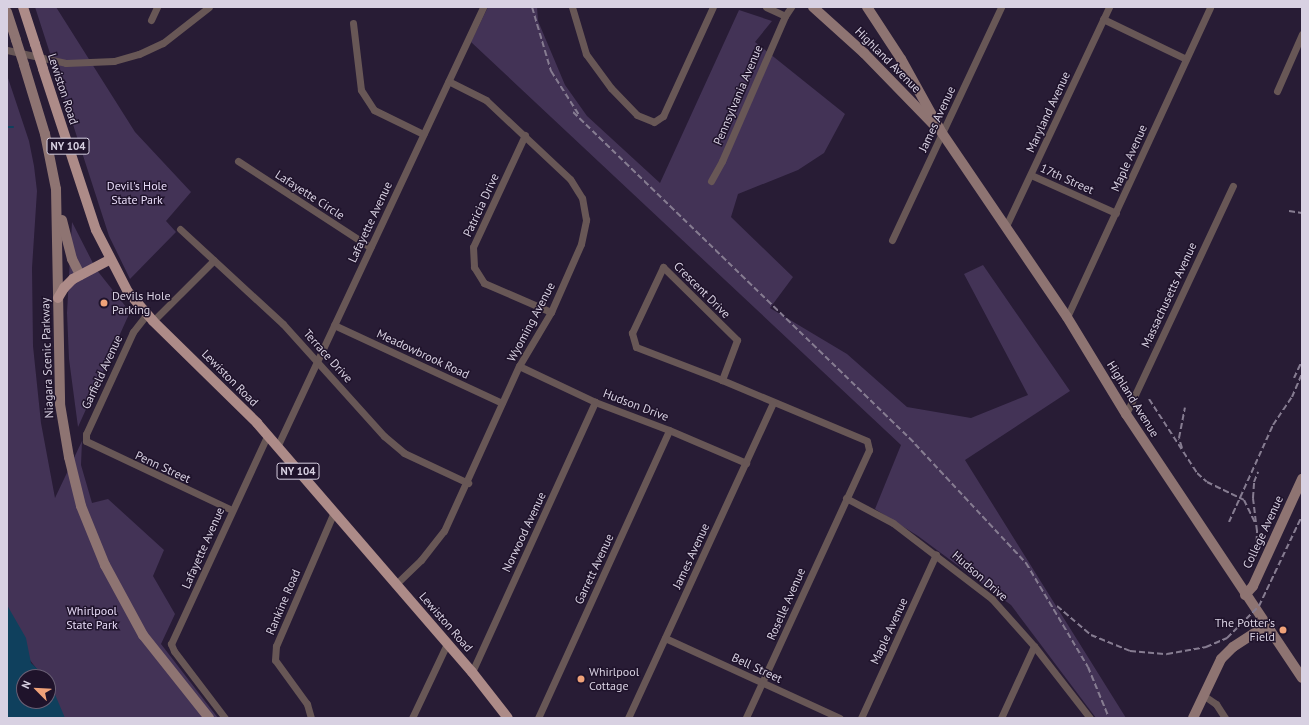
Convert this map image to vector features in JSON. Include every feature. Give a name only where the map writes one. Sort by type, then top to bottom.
[{"type":"main road","name":"Lewiston Road","points":[[23,7],[85,199],[109,260],[128,292],[150,318],[277,447],[472,672],[506,717]]},
{"type":"main road","name":"Highland Avenue","points":[[813,7],[864,53],[942,133]]},
{"type":"main road","name":"Highland Avenue","points":[[867,7],[901,59],[942,133],[1067,317],[1126,414],[1265,626],[1302,678]]},
{"type":"main road","name":"Niagara Scenic Parkway","points":[[7,12],[48,145],[57,200],[58,386],[62,423],[79,499],[91,535],[143,635],[209,718]]},
{"type":"main road","points":[[57,200],[72,259],[80,275]]},
{"type":"main road","points":[[58,298],[64,288],[80,275],[109,260]]},
{"type":"main road","name":"College Avenue","points":[[1245,595],[1253,586],[1302,479]]},
{"type":"main road","points":[[1193,718],[1223,656],[1265,626]]},
{"type":"street","points":[[152,20],[157,7]]},
{"type":"street","points":[[7,50],[66,62],[91,64],[114,61],[139,54],[163,43],[209,7]]},
{"type":"street","name":"Lafayette Avenue","points":[[277,447],[483,7]]},
{"type":"street","points":[[572,7],[586,54],[612,88],[637,115],[654,122],[663,116],[713,7]]},
{"type":"street","points":[[766,7],[785,16]]},
{"type":"street","name":"Pennsylvania Avenue","points":[[711,181],[722,160],[785,16],[791,7]]},
{"type":"street","name":"James Avenue","points":[[892,240],[1001,7]]},
{"type":"street","name":"Maryland Avenue","points":[[1006,226],[1109,7]]},
{"type":"street","name":"Maple Avenue","points":[[1067,317],[1210,7]]},
{"type":"street","points":[[1103,19],[1186,59]]},
{"type":"street","points":[[353,23],[360,90],[374,110],[423,134]]},
{"type":"street","points":[[1277,91],[1302,34]]},
{"type":"street","name":"Wyoming Avenue","points":[[396,584],[421,560],[444,531],[468,483],[519,366],[551,312],[582,244],[586,220],[582,198],[570,179],[525,135],[486,100],[448,81]]},
{"type":"street","name":"Patricia Drive","points":[[525,135],[473,247],[474,267],[484,283],[551,312]]},
{"type":"street","name":"Lafayette Circle","points":[[238,161],[370,247]]},
{"type":"street","name":"17th Street","points":[[1031,175],[1116,213]]},
{"type":"street","name":"Massachusetts Avenue","points":[[1126,414],[1232,186]]},
{"type":"street","name":"Terrace Drive","points":[[180,229],[279,320],[389,441],[404,453],[468,483]]},
{"type":"street","name":"Garfield Avenue","points":[[86,441],[86,434],[133,332],[214,260]]},
{"type":"street","name":"Crescent Drive","points":[[722,380],[737,340],[664,267],[632,333],[636,347],[722,380],[773,403],[867,441],[869,450],[846,498]]},
{"type":"street","name":"Meadowbrook Road","points":[[334,325],[502,403]]},
{"type":"street","name":"Hudson Drive","points":[[519,366],[595,402],[669,430],[746,463]]},
{"type":"street","name":"Norwood Avenue","points":[[472,672],[595,402]]},
{"type":"street","name":"James Avenue","points":[[628,718],[773,403]]},
{"type":"street","name":"Garrett Avenue","points":[[538,718],[669,430]]},
{"type":"street","name":"Lafayette Avenue","points":[[225,718],[186,668],[171,644],[267,436]]},
{"type":"street","name":"Penn Street","points":[[86,441],[232,510]]},
{"type":"street","name":"Hudson Drive","points":[[846,498],[893,523],[936,554],[992,599],[1034,646],[1090,718]]},
{"type":"street","name":"Roselle Avenue","points":[[746,718],[846,498]]},
{"type":"street","name":"Rankine Road","points":[[311,718],[307,704],[278,665],[276,646],[334,512]]},
{"type":"street","name":"Maple Avenue","points":[[861,718],[936,554]]},
{"type":"street","name":"Bell Street","points":[[665,638],[840,718]]},
{"type":"street","points":[[412,718],[447,644]]},
{"type":"street","points":[[1001,718],[1034,646]]},
{"type":"street","points":[[1203,695],[1216,704],[1225,718]]},
{"type":"green space","name":"Devil's Hole State Park","points":[[35,7],[56,7],[135,132],[191,192],[166,221],[176,232],[130,279],[109,236]]},
{"type":"green space","points":[[488,7],[537,7],[538,21],[565,85],[587,116],[660,183],[739,10],[772,21],[755,42],[845,114],[824,153],[798,170],[738,194],[731,217],[793,277],[770,308],[847,354],[907,407],[971,418],[1028,395],[964,274],[983,265],[1070,391],[965,460],[1126,718],[1096,718],[1011,605],[918,536],[875,509],[901,445],[471,42]]},
{"type":"green space","name":"Whirlpool State Park","points":[[7,75],[29,141],[37,191],[32,268],[33,346],[41,423],[55,498],[82,441],[81,465],[92,503],[108,499],[164,550],[153,576],[175,614],[161,644],[218,718],[60,718],[56,709],[56,669],[37,669],[26,655],[7,608]]},
{"type":"green space","points":[[72,222],[96,269],[130,312],[78,427],[69,359],[67,313]]},
{"type":"water","points":[[7,605],[26,638],[31,663],[37,669],[16,669],[16,709],[56,709],[56,697],[65,718],[7,718]]},
{"type":"waterway","points":[[7,127],[13,127]]},
{"type":"railway","points":[[532,7],[551,71],[579,115]]},
{"type":"railway","points":[[573,112],[915,444],[1026,563],[1088,667],[1109,718]]},
{"type":"railway","points":[[1289,211],[1302,213]]},
{"type":"railway","points":[[1294,378],[1302,361]]},
{"type":"railway","points":[[1229,522],[1273,425],[1292,397],[1302,373]]},
{"type":"railway","points":[[1149,399],[1197,473],[1207,482],[1244,500],[1255,523]]},
{"type":"railway","points":[[1182,448],[1179,438],[1185,408]]},
{"type":"railway","points":[[1256,551],[1257,531],[1253,498],[1254,482],[1258,472]]},
{"type":"railway","points":[[1057,606],[1091,635],[1130,651],[1167,654],[1206,647],[1227,638],[1259,606],[1302,516]]},
{"type":"place","name":"Devils Hole Parking","points":[[104,303]]},
{"type":"place","name":"The Potter's Field","points":[[1283,630]]},
{"type":"place","name":"Whirlpool Cottage","points":[[581,679]]}]
